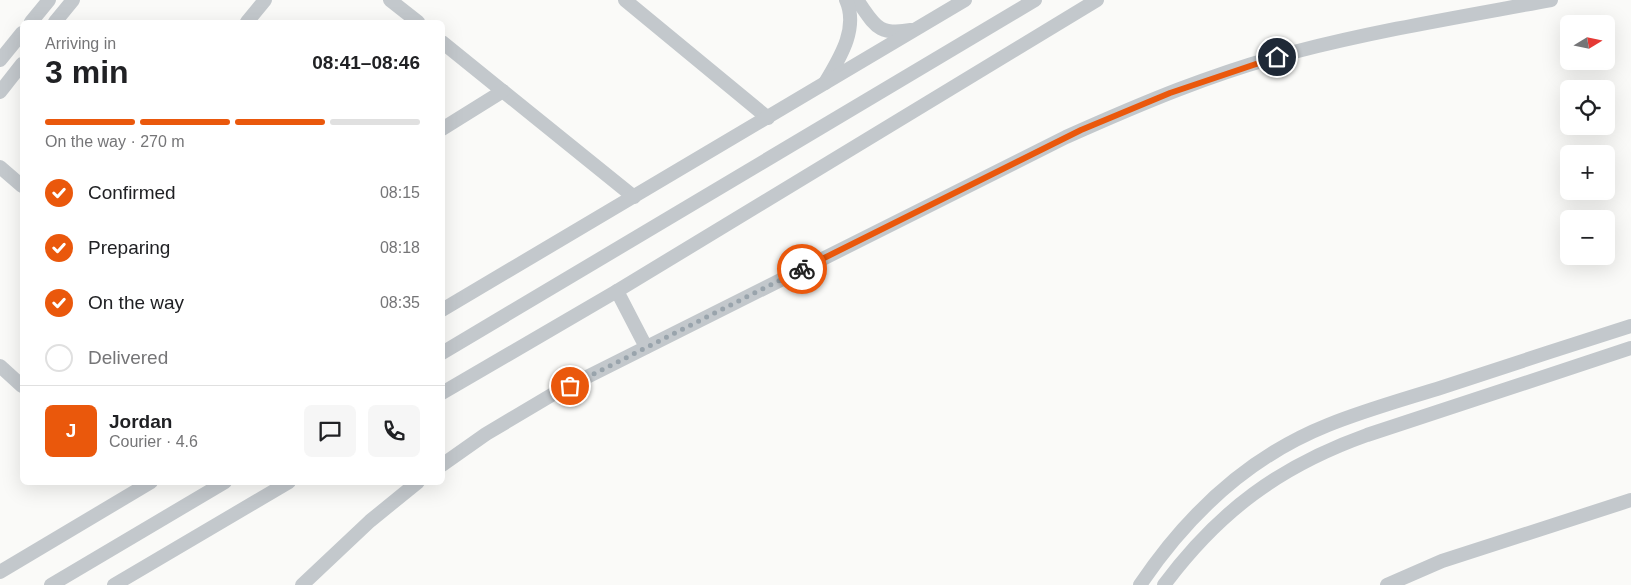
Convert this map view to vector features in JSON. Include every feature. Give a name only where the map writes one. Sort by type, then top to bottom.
[{"type":"street","points":[[33,20],[49,0]]},
{"type":"street","points":[[58,20],[73,0]]},
{"type":"street","points":[[249,20],[265,0]]},
{"type":"street","points":[[390,0],[415,20]]},
{"type":"street","points":[[625,0],[768,118]]},
{"type":"street","points":[[824,84],[843,52],[848,36],[850,20],[846,0]]},
{"type":"street","points":[[857,0],[876,27],[886,32],[917,29]]},
{"type":"street","points":[[445,308],[965,0]]},
{"type":"street","points":[[445,351],[1035,0]]},
{"type":"street","points":[[445,391],[1025,46],[1097,0]]},
{"type":"street","points":[[445,463],[486,434],[555,393],[1066,137],[1140,104],[1215,76],[1292,52],[1370,33],[1551,0]]},
{"type":"street","points":[[0,60],[20,35]]},
{"type":"street","points":[[445,44],[634,197]]},
{"type":"street","points":[[0,92],[20,67]]},
{"type":"street","points":[[445,126],[503,91]]},
{"type":"street","points":[[0,167],[20,184]]},
{"type":"street","points":[[618,290],[646,347]]},
{"type":"street","points":[[1140,585],[1167,546],[1213,497],[1246,470],[1296,439],[1359,414],[1631,326]]},
{"type":"street","points":[[1164,585],[1185,557],[1223,517],[1267,482],[1299,463],[1332,447],[1631,348]]},
{"type":"street","points":[[0,366],[20,384]]},
{"type":"street","points":[[0,572],[142,485]]},
{"type":"street","points":[[50,585],[220,485]]},
{"type":"street","points":[[114,585],[284,485]]},
{"type":"street","points":[[302,585],[370,521],[414,485]]},
{"type":"street","points":[[1387,585],[1442,561],[1631,500]]},
{"type":"way so far","points":[[570,386],[802,269]]},
{"type":"route","points":[[802,269],[1081,130],[1140,104],[1215,76],[1277,57]]}]
